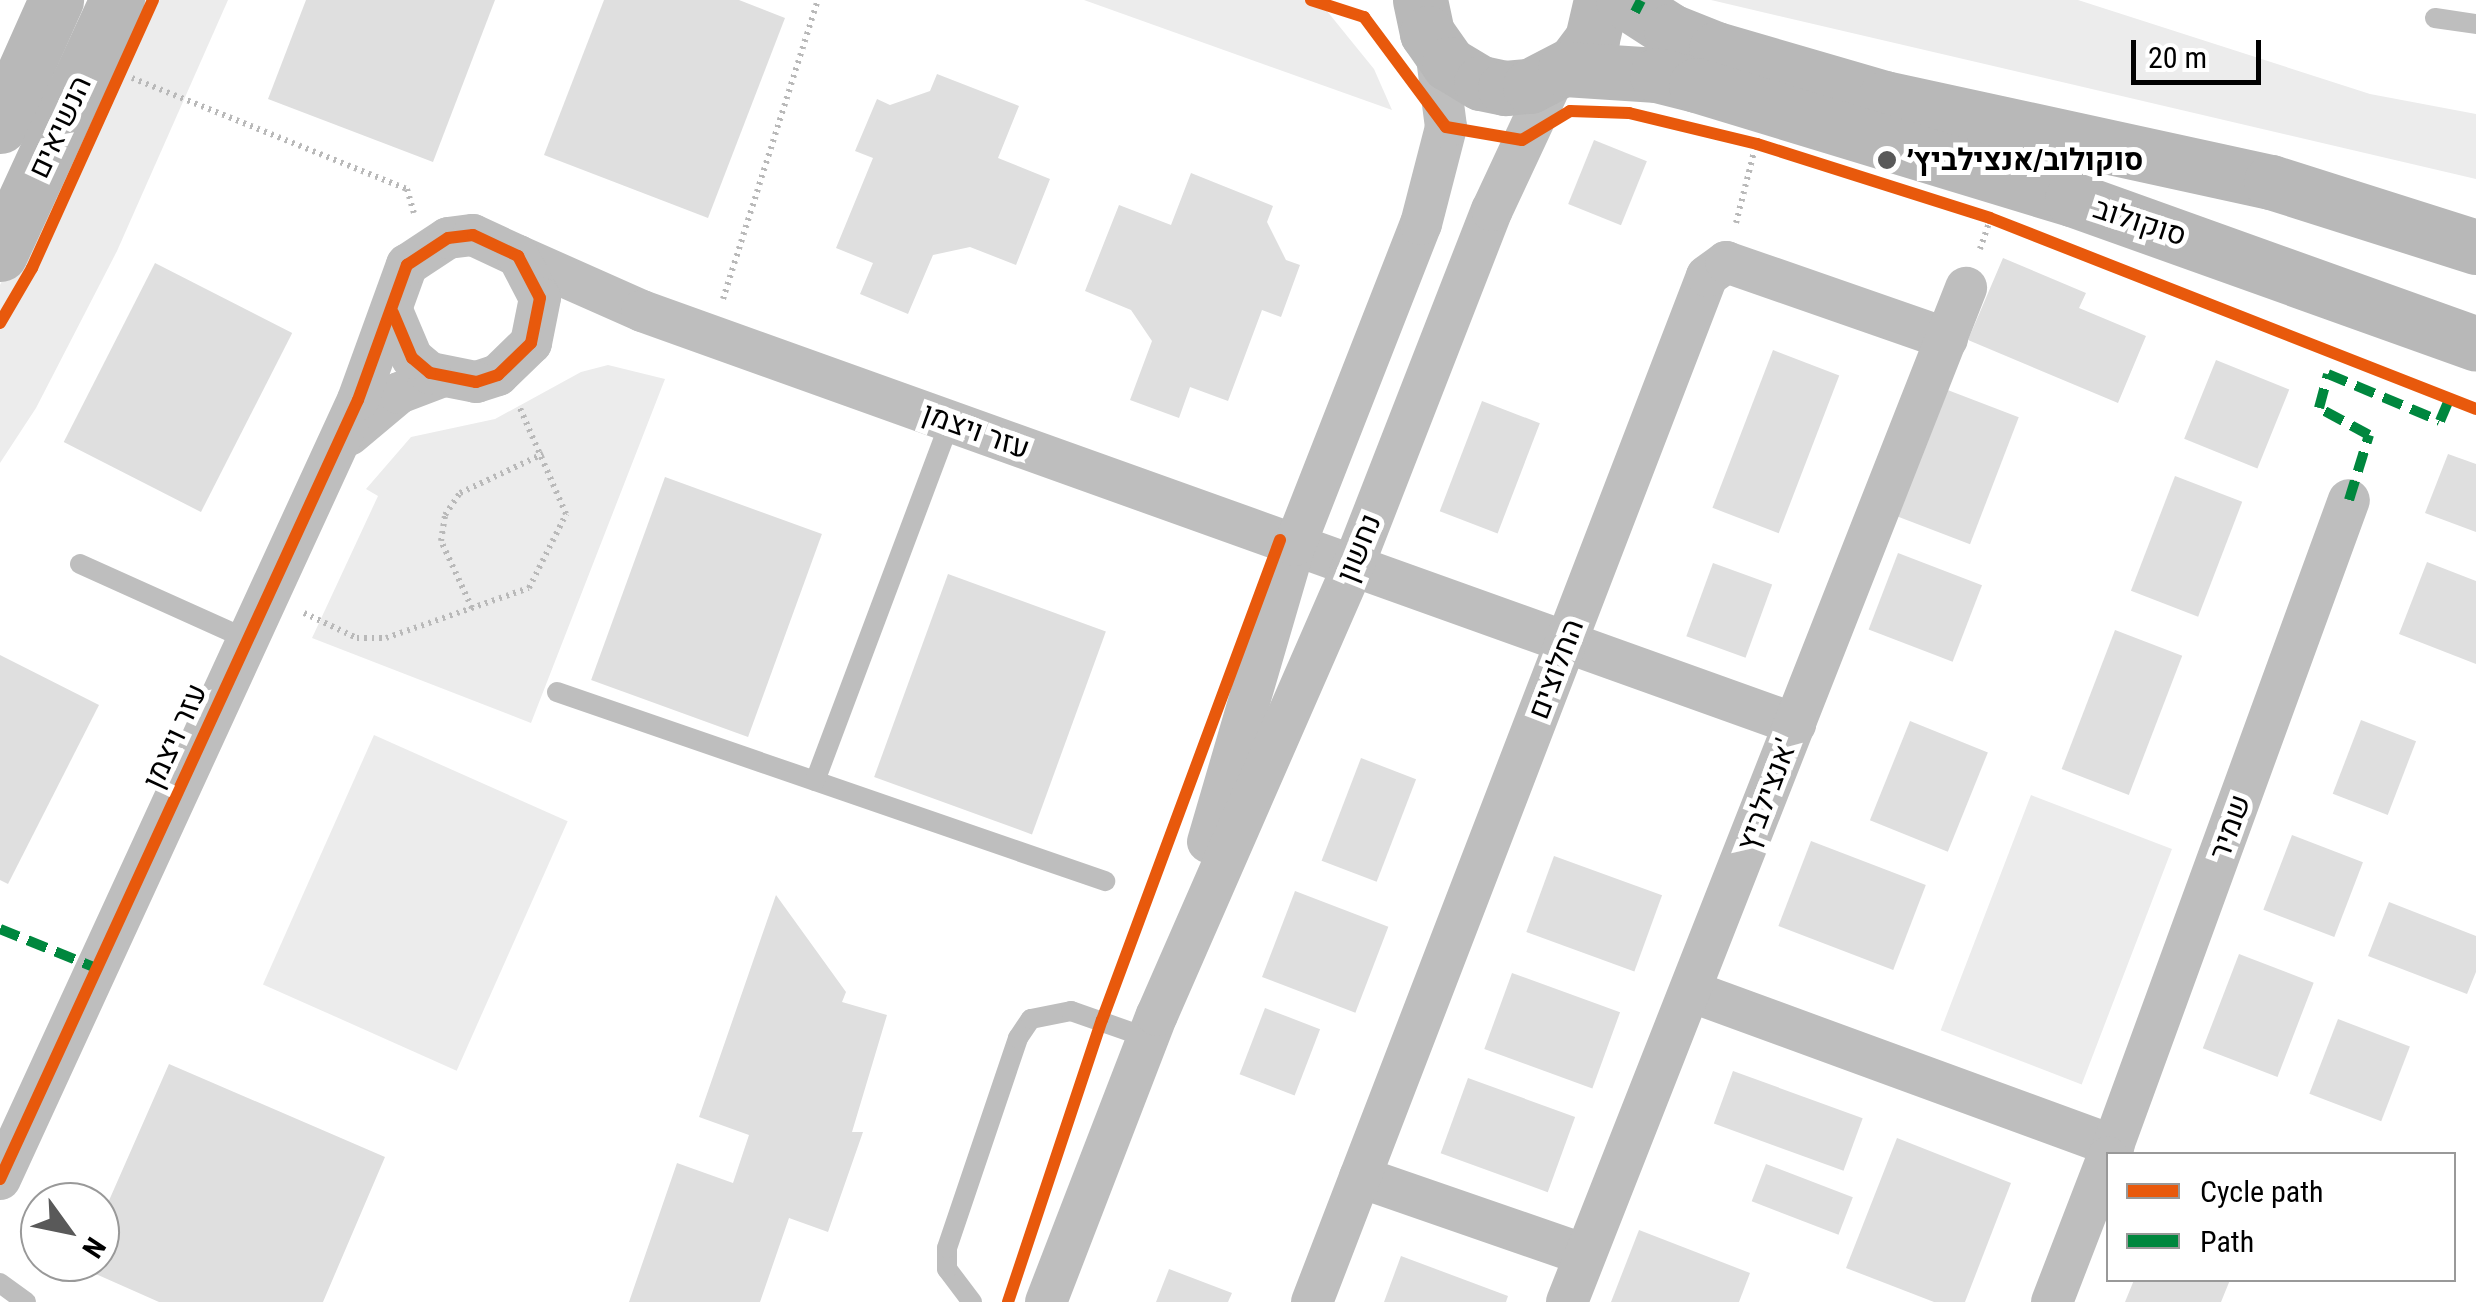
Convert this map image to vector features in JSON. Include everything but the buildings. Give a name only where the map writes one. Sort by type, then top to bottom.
[{"type":"main road","name":"הנשיאים","points":[[0,126],[56,0]]},
{"type":"main road","name":"הנשיאים","points":[[0,254],[117,0]]},
{"type":"main road","points":[[1559,74],[1592,39],[1601,0]]},
{"type":"main road","name":"סוקולוב","points":[[1623,0],[1671,32],[1716,49],[1885,98],[2271,182],[2476,247]]},
{"type":"main road","name":"סוקולוב","points":[[1421,16],[1481,83],[1530,86],[1559,74],[1657,75],[1994,209],[2202,242],[2476,344]]},
{"type":"street","name":"נחשון","points":[[1152,1027],[1295,545],[1421,224],[1446,127],[1421,16]]},
{"type":"street","name":"נחשון","points":[[1046,1302],[1152,1027],[1353,566],[1492,210],[1559,74]]},
{"type":"street","points":[[473,235],[518,256],[540,298],[532,344],[498,375],[476,382],[442,377],[412,358],[393,313],[407,265],[425,248],[473,235]]},
{"type":"street","name":"עזר ויצמן","points":[[518,256],[711,336],[1795,724]]},
{"type":"street","points":[[1726,262],[1947,339]]},
{"type":"street","name":"החלוצים","points":[[1312,1302],[1707,276],[1726,262]]},
{"type":"street","name":"אנצילביץ'","points":[[1567,1302],[1966,288]]},
{"type":"street","name":"עזר ויצמן","points":[[0,1180],[393,313]]},
{"type":"street","name":"עזר ויצמן","points":[[532,344],[585,317],[657,316]]},
{"type":"street","name":"עזר ויצמן","points":[[326,468],[374,410],[442,377]]},
{"type":"street","name":"שמיר","points":[[2110,1152],[2349,500]]},
{"type":"street","points":[[1690,991],[2107,1152]]},
{"type":"street","name":"שמיר","points":[[2052,1302],[2106,1163]]},
{"type":"street","points":[[1360,1177],[1585,1255]]},
{"type":"lane","points":[[2436,18],[2476,24]]},
{"type":"lane","points":[[815,782],[950,421]]},
{"type":"lane","points":[[80,564],[247,639]]},
{"type":"lane","points":[[557,692],[1105,881]]},
{"type":"lane","points":[[972,1302],[947,1269],[948,1248],[1018,1038],[1031,1018],[1071,1011],[1152,1027]]},
{"type":"lane","points":[[0,1283],[26,1302]]},
{"type":"path","points":[[711,336],[818,0]]},
{"type":"path","points":[[116,72],[407,189],[425,248]]},
{"type":"path","points":[[1726,262],[1749,142],[1774,150]]},
{"type":"path","points":[[1966,288],[1994,209]]},
{"type":"path","points":[[267,596],[358,638],[386,638],[530,588],[566,514],[543,454],[498,375]]},
{"type":"path","points":[[472,608],[441,542],[445,515],[460,493],[543,454]]},
{"type":"shaded area","points":[[138,0],[228,0],[117,251],[36,408],[0,463],[0,285]]},
{"type":"shaded area","points":[[1084,0],[1318,0],[1374,69],[1392,110]]},
{"type":"shaded area","points":[[1711,0],[2078,0],[2370,94],[2476,114],[2476,179]]},
{"type":"shaded area","points":[[608,365],[665,379],[531,723],[312,638],[378,496],[366,489],[411,437],[495,419],[581,372]]},
{"type":"shaded area","points":[[374,735],[568,821],[457,1071],[263,984]]},
{"type":"shaded area","points":[[2031,795],[2172,849],[2082,1084],[1941,1030]]},
{"type":"marked path","points":[[1635,12],[1641,0]]},
{"type":"marked path","points":[[2349,500],[2369,435],[2319,408],[2328,374],[2440,421],[2450,397]]},
{"type":"marked path","points":[[0,929],[96,968]]},
{"type":"cycle path","points":[[0,323],[32,268],[153,0]]},
{"type":"cycle path","points":[[1311,0],[1364,17],[1446,127],[1522,140],[1570,111],[1629,113],[1757,144],[1990,218],[2476,409]]},
{"type":"cycle path","points":[[0,1179],[358,400],[407,265],[448,238],[473,235],[518,256],[540,298],[531,343],[498,375],[476,382],[430,373],[412,358],[393,313]]},
{"type":"cycle path","points":[[1008,1302],[1102,1020],[1280,540]]},
{"type":"place","name":"סוקולוב/אנצילביץ׳","points":[[1887,160]]}]
